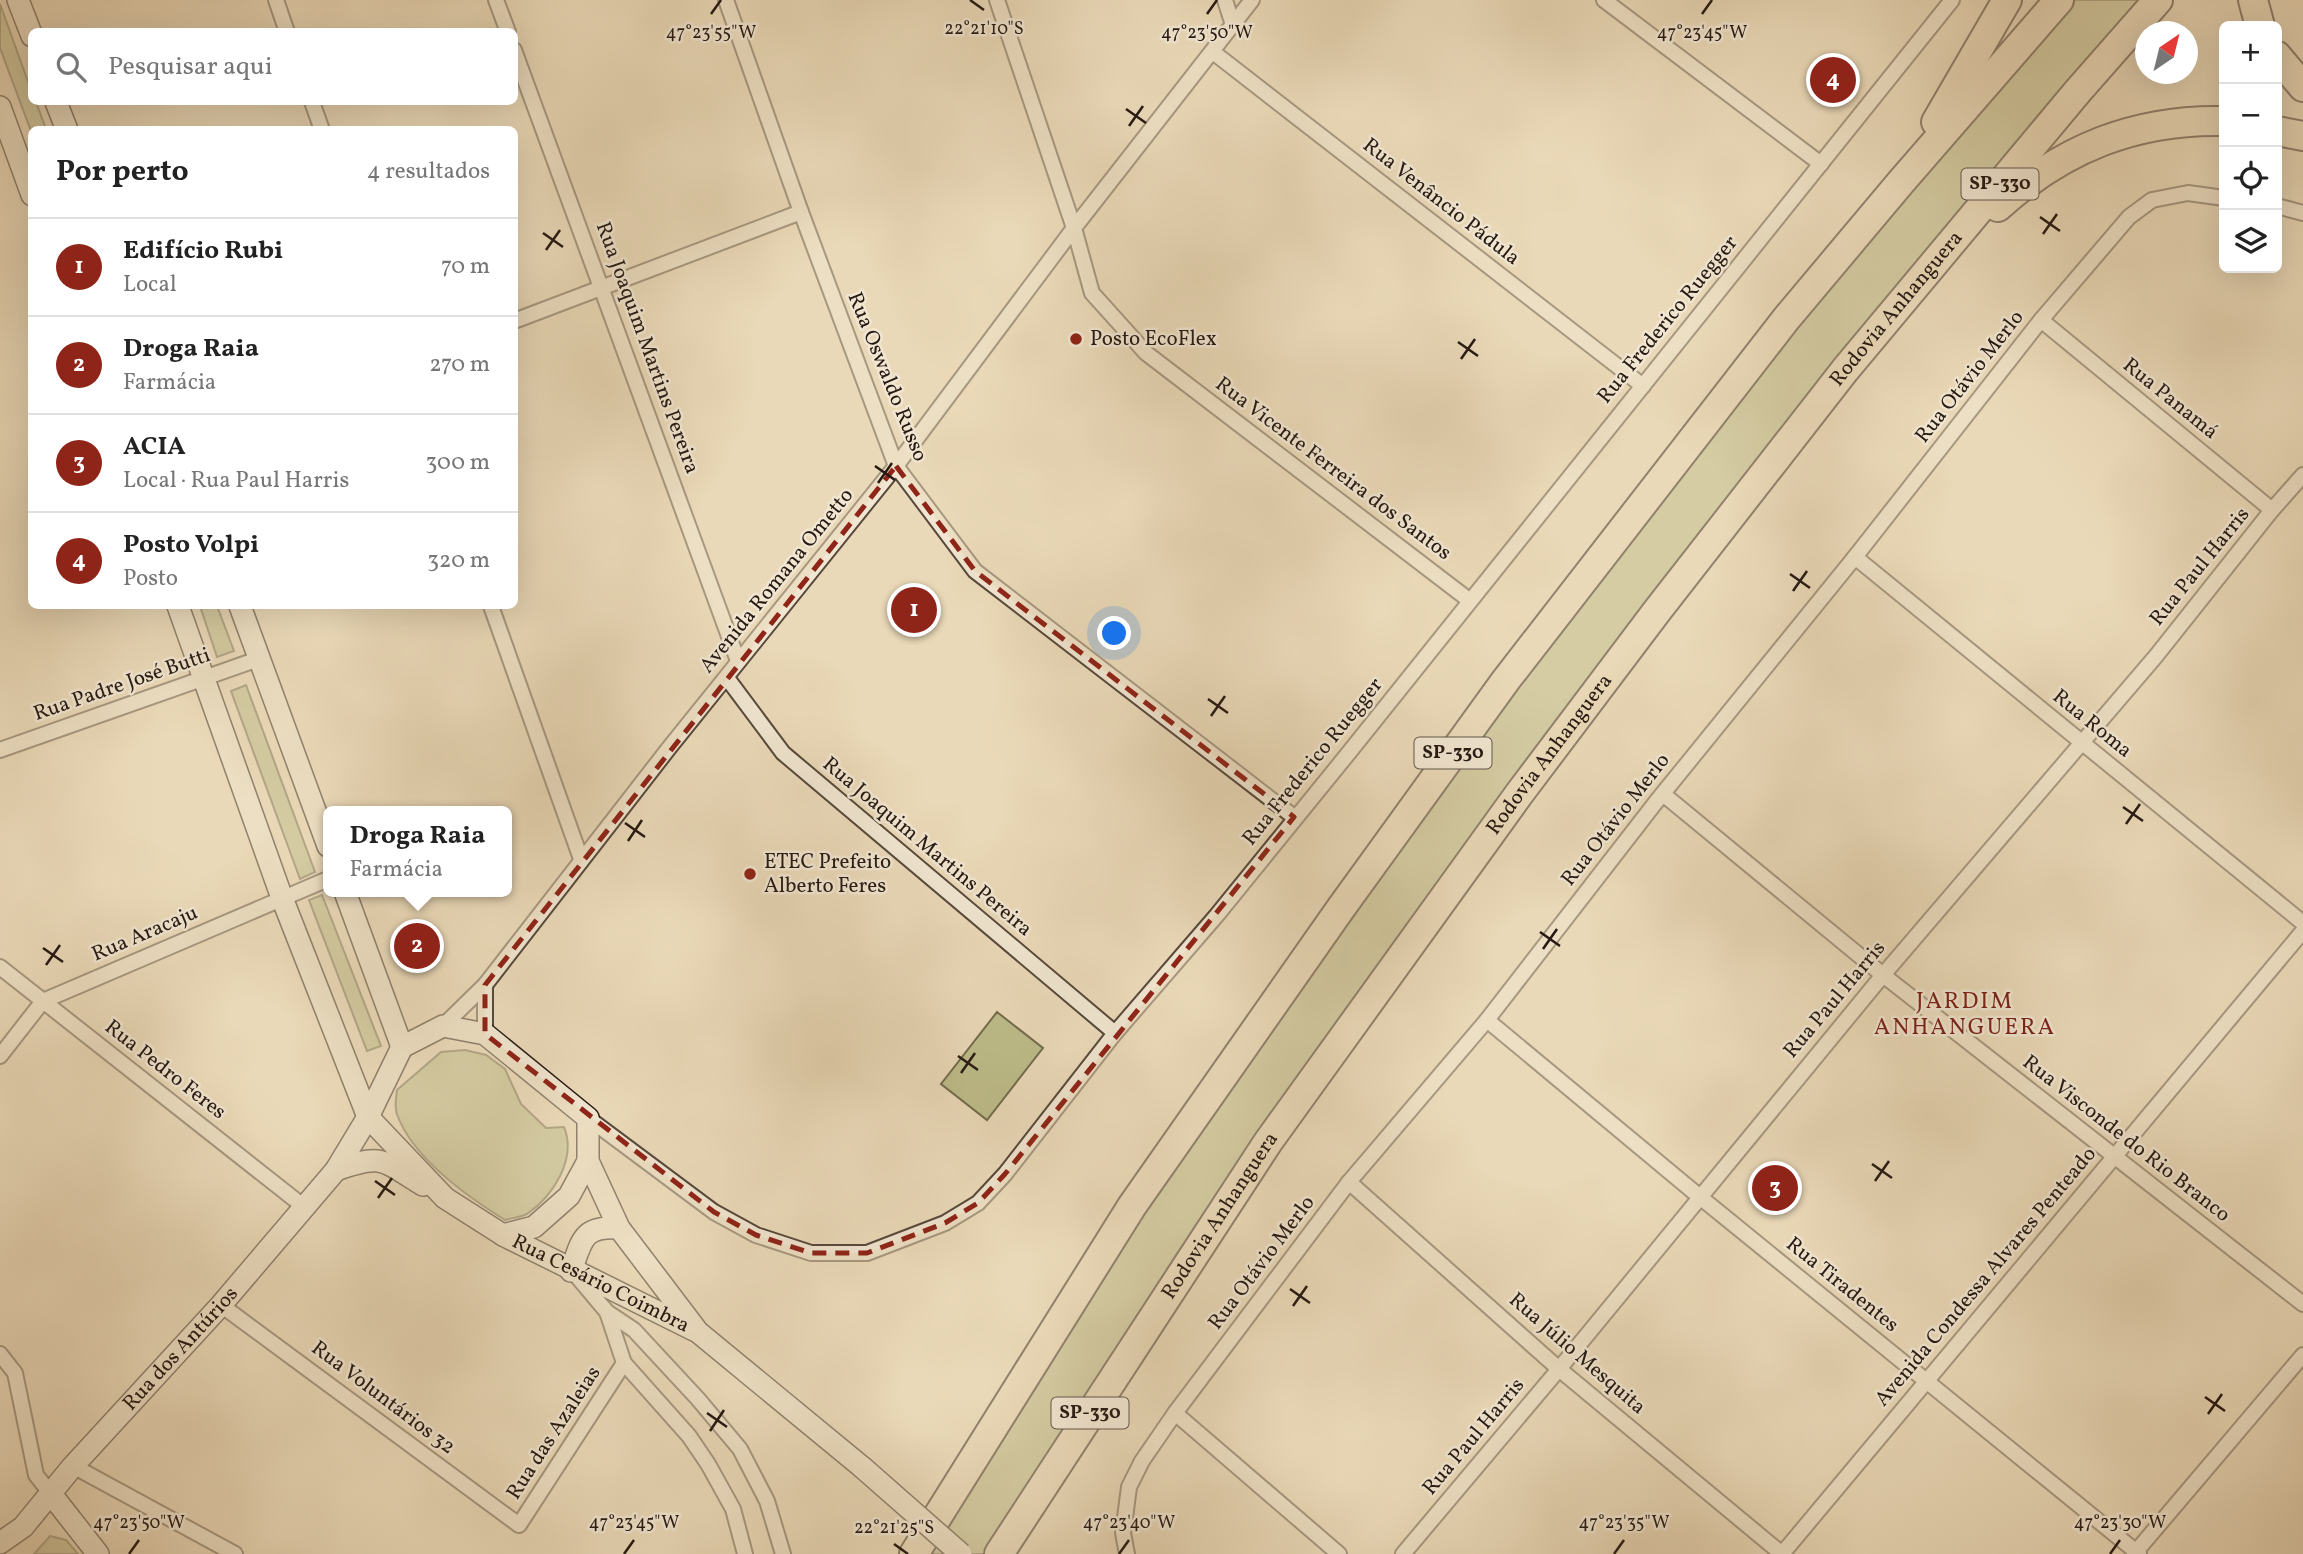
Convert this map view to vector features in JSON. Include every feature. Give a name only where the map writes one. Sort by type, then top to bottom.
[{"type":"highway","points":[[1901,182],[2007,0]]},
{"type":"highway","name":"SP-330","points":[[914,1554],[1132,1206],[1341,908],[1540,636],[1786,319],[2059,0]]},
{"type":"highway","name":"Rodovia Anhanguera","points":[[999,1554],[1268,1142],[1519,794],[1657,611],[1845,370],[2060,112],[2158,0]]},
{"type":"highway","points":[[2253,0],[2259,21]]},
{"type":"highway","points":[[2282,63],[2303,88]]},
{"type":"highway","points":[[1845,370],[1971,233],[2028,181],[2050,166],[2070,154],[2113,136],[2199,121],[2219,121]]},
{"type":"highway","points":[[2282,132],[2303,136]]},
{"type":"street","points":[[18,0],[29,28]]},
{"type":"street","points":[[276,0],[286,28]]},
{"type":"street","points":[[496,0],[506,28]]},
{"type":"street","name":"Rua Oswaldo Russo","points":[[726,0],[801,212],[896,466],[975,571],[1294,817]]},
{"type":"street","name":"Rua Vicente Ferreira dos Santos","points":[[997,0],[1074,228],[1092,293],[1146,353],[1469,600]]},
{"type":"street","points":[[1225,0],[1233,25]]},
{"type":"street","name":"Avenida Romana Ometto","points":[[443,1026],[485,985],[668,748],[896,466],[1074,228],[1252,0]]},
{"type":"street","points":[[1604,0],[1821,164]]},
{"type":"street","name":"Rua Frederico Ruegger","points":[[588,1118],[714,1212],[756,1235],[811,1253],[867,1253],[945,1223],[978,1203],[1005,1174],[1115,1033],[1217,915],[1347,755],[1952,0]]},
{"type":"street","name":"Rua Venâncio Pádula","points":[[1213,52],[1643,386]]},
{"type":"street","name":"Rua Joaquim Martins Pereira","points":[[518,61],[738,661]]},
{"type":"street","points":[[57,105],[65,126]]},
{"type":"street","points":[[313,105],[321,126]]},
{"type":"street","points":[[0,107],[28,184]]},
{"type":"street","name":"Rua Otávio Merlo","points":[[1127,1554],[1123,1533],[1129,1488],[1142,1461],[1175,1413],[1349,1182],[1487,1020],[1663,794],[1855,557],[2041,320],[2129,217],[2152,200],[2188,193],[2219,197]]},
{"type":"street","points":[[2282,207],[2303,213]]},
{"type":"street","points":[[518,320],[801,212]]},
{"type":"street","name":"Rua Panamá","points":[[2041,320],[2272,510]]},
{"type":"street","name":"Rua Paul Harris","points":[[1403,1554],[1883,975],[2156,656],[2303,475]]},
{"type":"street","name":"Rua Roma","points":[[1855,557],[2303,923]]},
{"type":"street","points":[[179,609],[282,898],[368,1117],[446,1198],[503,1235],[534,1227],[569,1196],[588,1161]]},
{"type":"street","points":[[241,609],[323,833]]},
{"type":"street","points":[[492,609],[581,859]]},
{"type":"street","name":"Rua Padre José Butti","points":[[0,750],[258,659]]},
{"type":"street","name":"Rua Joaquim Martins Pereira","points":[[727,678],[783,752],[1115,1033]]},
{"type":"street","name":"Rua Visconde do Rio Branco","points":[[1663,794],[1883,975],[2303,1304]]},
{"type":"street","name":"Rua Aracaju","points":[[0,1056],[43,1000],[323,881]]},
{"type":"street","points":[[347,897],[402,1047]]},
{"type":"street","name":"Avenida Condessa Alvares Penteado","points":[[1782,1554],[2303,931]]},
{"type":"street","name":"Rua Pedro Feres","points":[[0,967],[303,1206]]},
{"type":"street","points":[[485,985],[485,1034]]},
{"type":"street","name":"Rua Tiradentes","points":[[1487,1020],[2136,1553]]},
{"type":"street","points":[[368,1117],[402,1047],[443,1026],[485,1034],[588,1118],[588,1161],[619,1228],[698,1332],[862,1467],[961,1554]]},
{"type":"street","name":"Rua dos Antúrios","points":[[6,1554],[22,1528],[73,1465],[221,1304],[336,1170],[368,1117]]},
{"type":"street","name":"Rua dos Antúrios","points":[[336,1170],[365,1159],[381,1160],[446,1198]]},
{"type":"street","name":"Rua Júlio Mesquita","points":[[1349,1182],[1559,1368],[1782,1554]]},
{"type":"street","points":[[619,1228],[602,1227],[591,1231],[581,1243],[571,1270],[607,1312],[634,1330],[740,1449],[767,1502],[783,1554]]},
{"type":"street","name":"Rua Cesário Coimbra","points":[[503,1235],[698,1332]]},
{"type":"street","name":"Rua Voluntários 32","points":[[221,1304],[519,1525]]},
{"type":"street","points":[[607,1312],[624,1363],[689,1436],[708,1464],[733,1509],[745,1554]]},
{"type":"street","points":[[0,1354],[15,1373],[36,1475],[98,1554]]},
{"type":"street","points":[[2136,1553],[2303,1355]]},
{"type":"street","name":"Rua das Azaleias","points":[[519,1525],[624,1363]]},
{"type":"street","points":[[1175,1413],[1339,1554]]},
{"type":"street","points":[[73,1465],[235,1554]]},
{"type":"street","name":"Rua dos Antúrios","points":[[0,1543],[22,1528]]},
{"type":"highlighted area","points":[[896,466],[975,571],[1294,817],[1005,1174],[978,1203],[945,1223],[867,1253],[811,1253],[756,1235],[714,1212],[485,1034],[485,985]]},
{"type":"green space","points":[[2073,0],[2144,0],[1738,486],[1523,764],[1273,1113],[1178,1252],[986,1554],[928,1554],[1135,1221],[1484,730],[1801,322],[1983,103]]},
{"type":"green space","points":[[0,4],[28,82],[28,105],[37,105],[45,126],[29,126],[0,48]]},
{"type":"green space","points":[[201,609],[218,609],[234,651],[217,657]]},
{"type":"green space","points":[[246,685],[315,872],[300,879],[231,691]]},
{"type":"green space","points":[[322,895],[381,1046],[367,1051],[309,900]]},
{"type":"green space","points":[[997,1012],[1043,1048],[987,1120],[941,1084]]},
{"type":"green space","points":[[465,1050],[486,1055],[505,1069],[521,1104],[546,1128],[564,1127],[567,1152],[560,1176],[546,1197],[525,1215],[505,1220],[459,1189],[417,1148],[397,1114],[397,1090],[441,1052]]},
{"type":"green space","points":[[50,1536],[66,1540],[78,1554],[34,1554]]},
{"type":"place","name":"Posto Volpi","points":[[1833,80]]},
{"type":"place","name":"Posto EcoFlex","points":[[1076,339]]},
{"type":"place","name":"Edifício Rubi","points":[[914,610]]},
{"type":"place","name":"ETEC Prefeito Alberto Feres","points":[[750,874]]},
{"type":"place","name":"Droga Raia","points":[[417,946]]},
{"type":"place","name":"ACIA","points":[[1775,1188]]},
{"type":"district","name":"JARDIM ANHANGUERA","points":[[1965,1015]]}]
